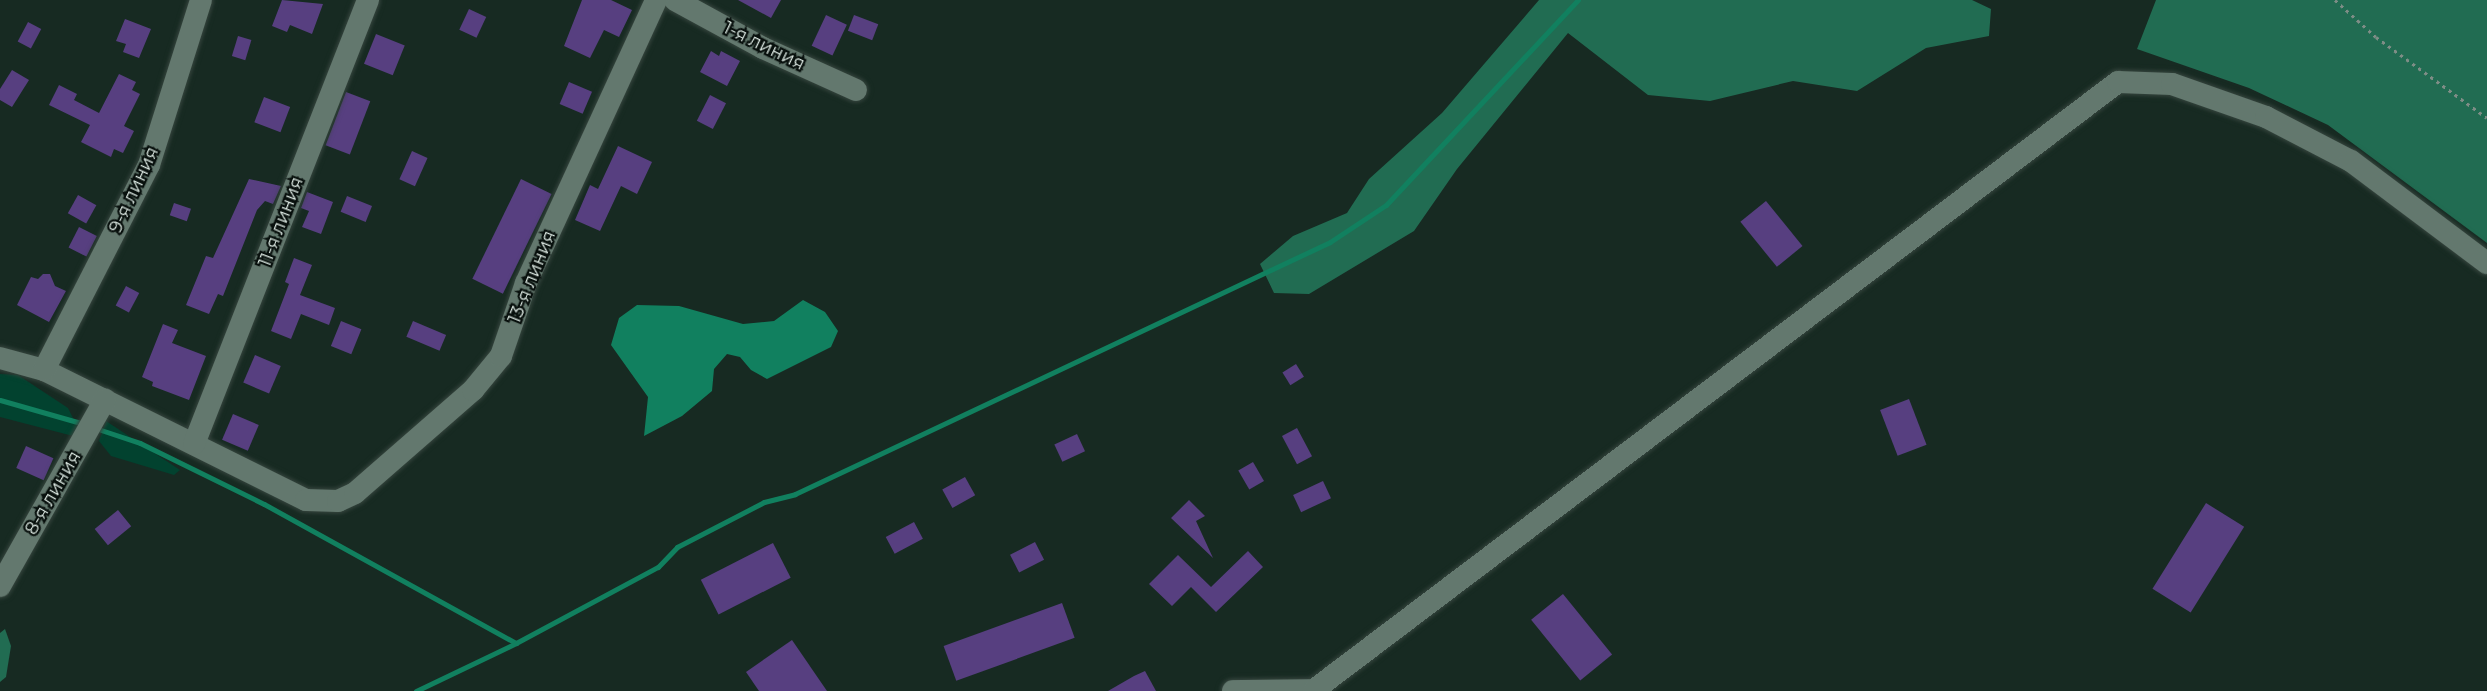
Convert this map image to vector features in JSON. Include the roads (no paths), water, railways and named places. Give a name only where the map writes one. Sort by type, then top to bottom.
[{"type":"street","name":"9-я линия","points":[[44,370],[149,165],[201,0]]},
{"type":"street","name":"11-я линия","points":[[194,444],[368,0]]},
{"type":"street","name":"13-я линия","points":[[194,444],[306,500],[338,501],[355,493],[473,390],[501,356],[526,283],[656,0]]},
{"type":"street","name":"1-я линия","points":[[675,0],[763,48],[856,90]]},
{"type":"street","points":[[1233,691],[1314,690],[2118,82],[2172,84],[2266,117],[2351,161],[2487,263]]},
{"type":"street","points":[[0,358],[44,370],[194,444]]},
{"type":"street","name":"8-я линия","points":[[0,586],[105,400]]},
{"type":"waterway","points":[[416,691],[516,643],[658,567],[677,547],[764,502],[795,494],[1330,242],[1386,205],[1578,0]]},
{"type":"waterway","points":[[0,400],[81,423]]},
{"type":"waterway","points":[[98,429],[140,443],[264,504],[516,643]]}]
